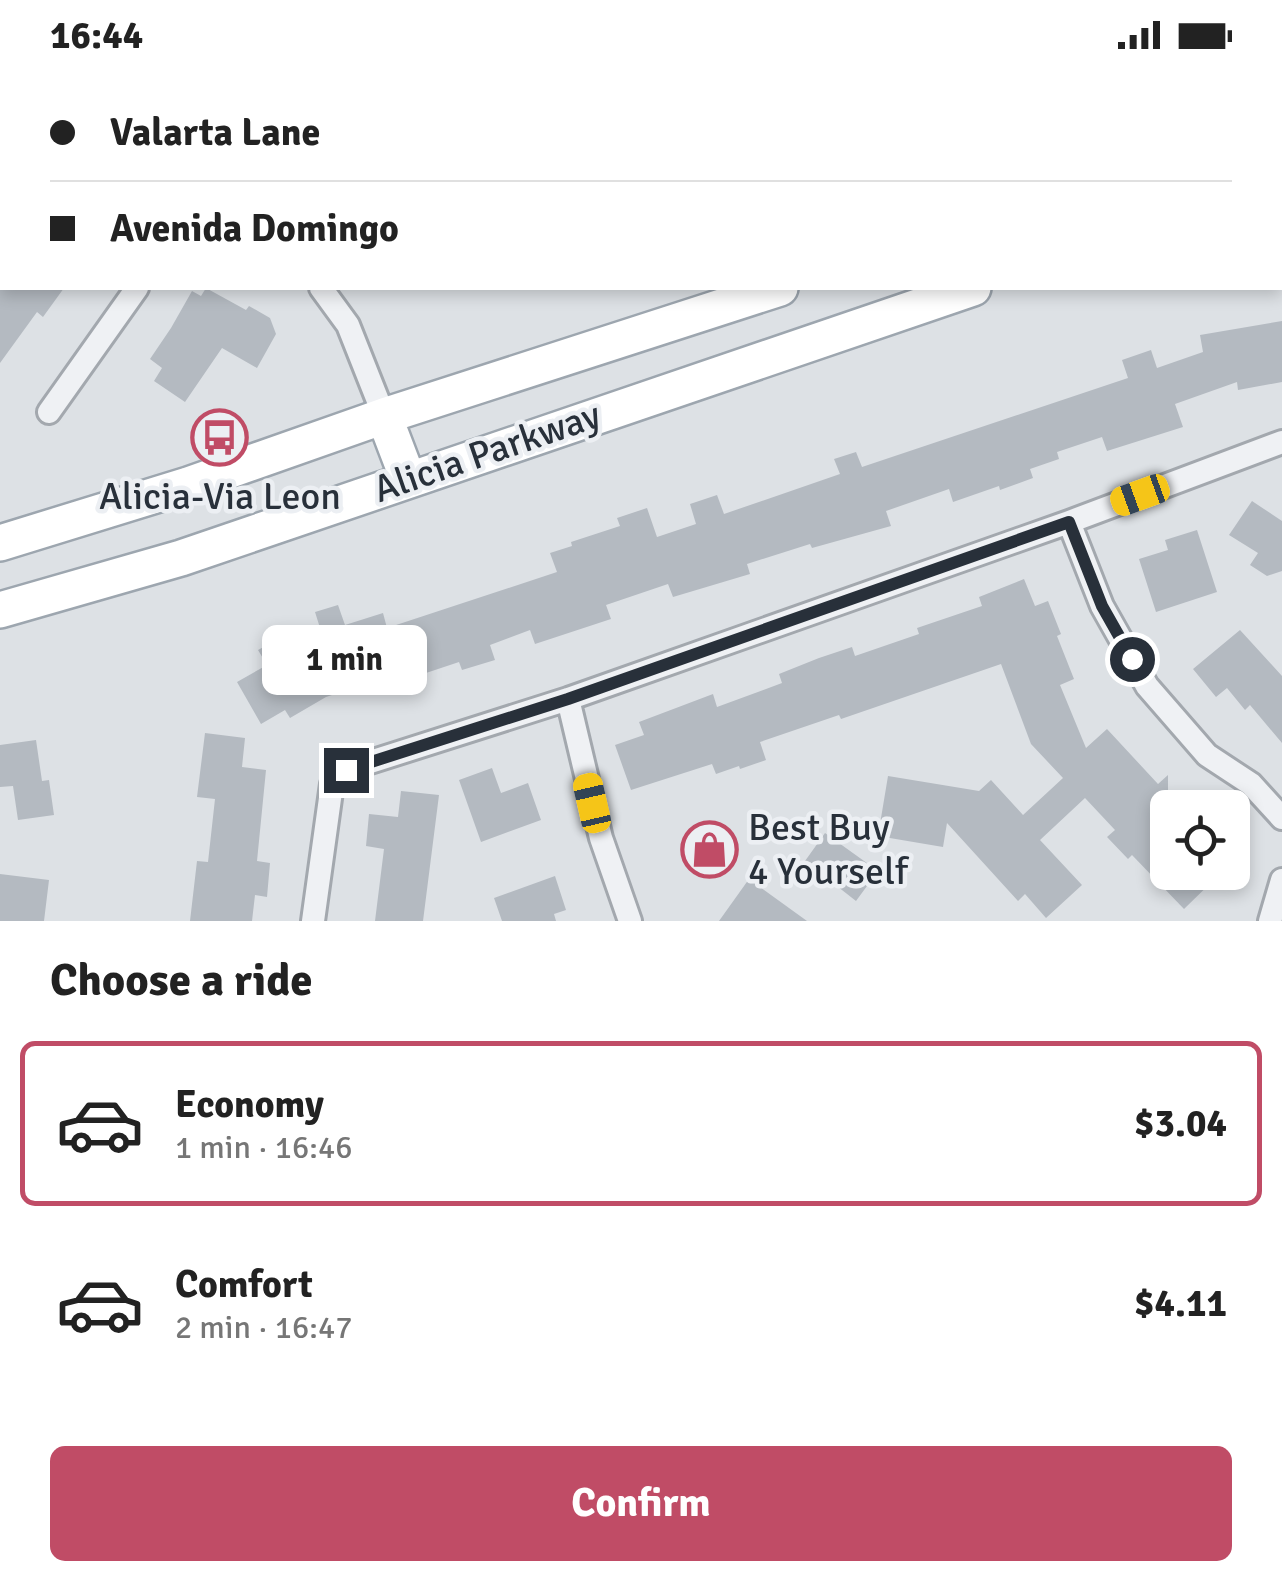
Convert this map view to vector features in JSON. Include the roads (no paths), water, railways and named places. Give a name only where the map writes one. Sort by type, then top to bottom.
[{"type":"main road","name":"Alicia Parkway","points":[[0,543],[188,485],[384,416],[774,290]]},
{"type":"main road","name":"Alicia Parkway","points":[[0,610],[181,558],[967,290]]},
{"type":"main road","points":[[384,416],[408,479]]},
{"type":"street","points":[[49,412],[136,290]]},
{"type":"street","points":[[322,290],[348,325],[384,416]]},
{"type":"street","points":[[314,921],[332,784],[346,770],[568,699],[1069,522],[1282,442]]},
{"type":"street","points":[[1069,522],[1102,606],[1147,686],[1208,756],[1251,784],[1282,818]]},
{"type":"street","points":[[568,699],[601,838],[630,921]]},
{"type":"street","points":[[1270,921],[1282,880]]},
{"type":"place","name":"Alicia-Via Leon","points":[[220,438]]},
{"type":"place","name":"Best Buy 4 Yourself","points":[[709,849]]}]
